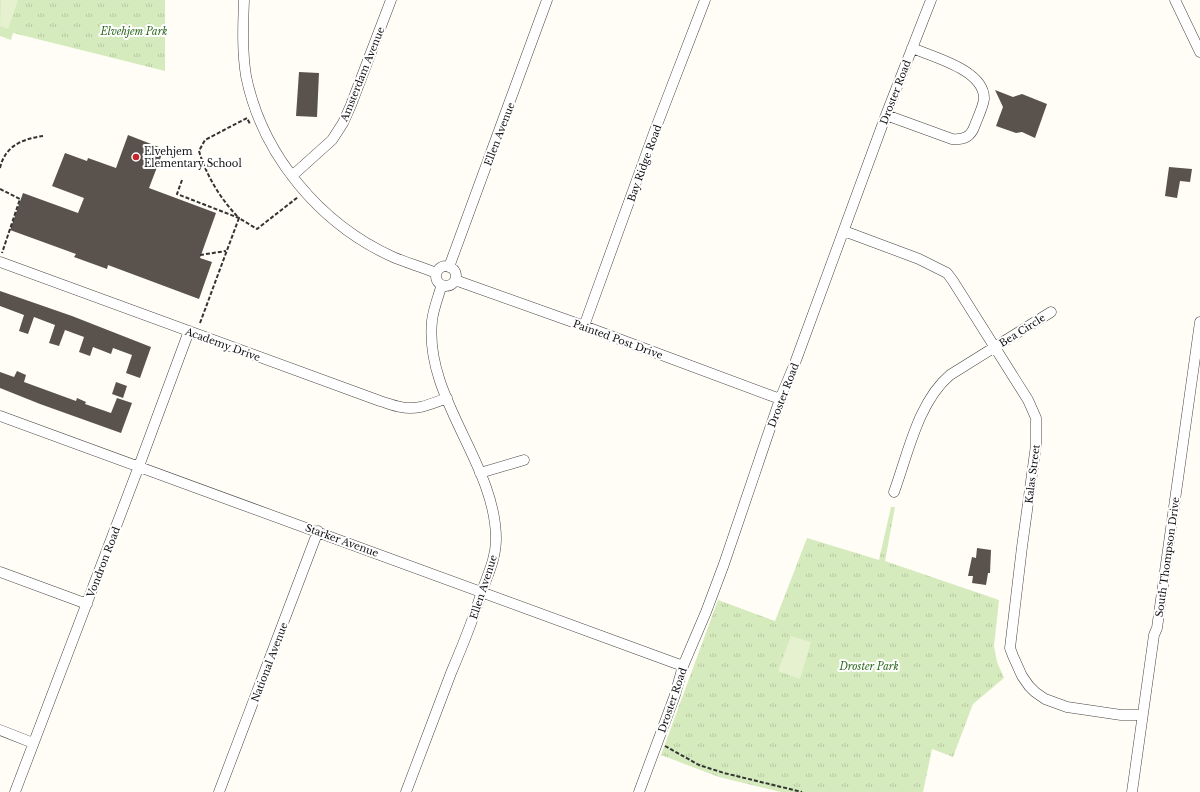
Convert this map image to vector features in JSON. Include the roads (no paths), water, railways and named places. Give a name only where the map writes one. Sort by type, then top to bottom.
[{"type":"street","points":[[244,0],[242,30],[246,75],[258,116],[277,154],[292,176],[318,205],[342,227],[372,246],[394,257],[436,273]]},
{"type":"street","name":"Amsterdam Avenue","points":[[292,176],[332,140],[343,123],[391,0]]},
{"type":"street","name":"Ellen Avenue","points":[[449,267],[547,0]]},
{"type":"street","name":"Bay Ridge Road","points":[[584,326],[704,0]]},
{"type":"street","name":"Droster Road","points":[[639,792],[675,695],[683,666],[706,612],[724,564],[780,399],[795,363],[886,115],[931,0]]},
{"type":"street","points":[[1175,0],[1197,36],[1200,52]]},
{"type":"street","points":[[886,115],[952,139],[966,138],[974,131],[984,100],[979,83],[963,69],[912,48]]},
{"type":"street","name":"Kalas Street","points":[[844,231],[919,259],[947,273],[954,281],[994,348],[1028,400],[1036,418],[1036,445],[1010,648],[1022,676],[1035,692],[1055,704],[1121,715],[1142,715]]},
{"type":"street","name":"Academy Drive","points":[[0,262],[402,408],[423,406],[447,398]]},
{"type":"street","points":[[443,267],[449,267],[454,271],[456,277],[455,280],[451,285],[442,286],[436,279],[436,273],[443,267]]},
{"type":"street","name":"Painted Post Drive","points":[[455,280],[780,399]]},
{"type":"street","name":"Ellen Avenue","points":[[406,792],[475,614],[495,552],[496,540],[491,501],[437,371],[432,337],[432,321],[442,286]]},
{"type":"street","name":"Bea Circle","points":[[894,492],[926,404],[942,382],[950,375],[1051,312]]},
{"type":"street","name":"South Thompson Drive","points":[[1132,792],[1154,635],[1157,628],[1200,322]]},
{"type":"street","name":"Vondron Road","points":[[15,792],[189,331]]},
{"type":"street","name":"Starker Avenue","points":[[0,416],[482,591],[683,666]]},
{"type":"street","points":[[480,473],[524,460]]},
{"type":"street","name":"National Avenue","points":[[219,792],[318,531]]},
{"type":"street","points":[[0,572],[87,604]]},
{"type":"street","points":[[0,730],[34,743]]},
{"type":"place","name":"Elvehjem Elementary School","points":[[136,157]]},
{"type":"park label","name":"Elvehjem Park","points":[[134,31]]},
{"type":"park label","name":"Droster Park","points":[[869,666]]}]
